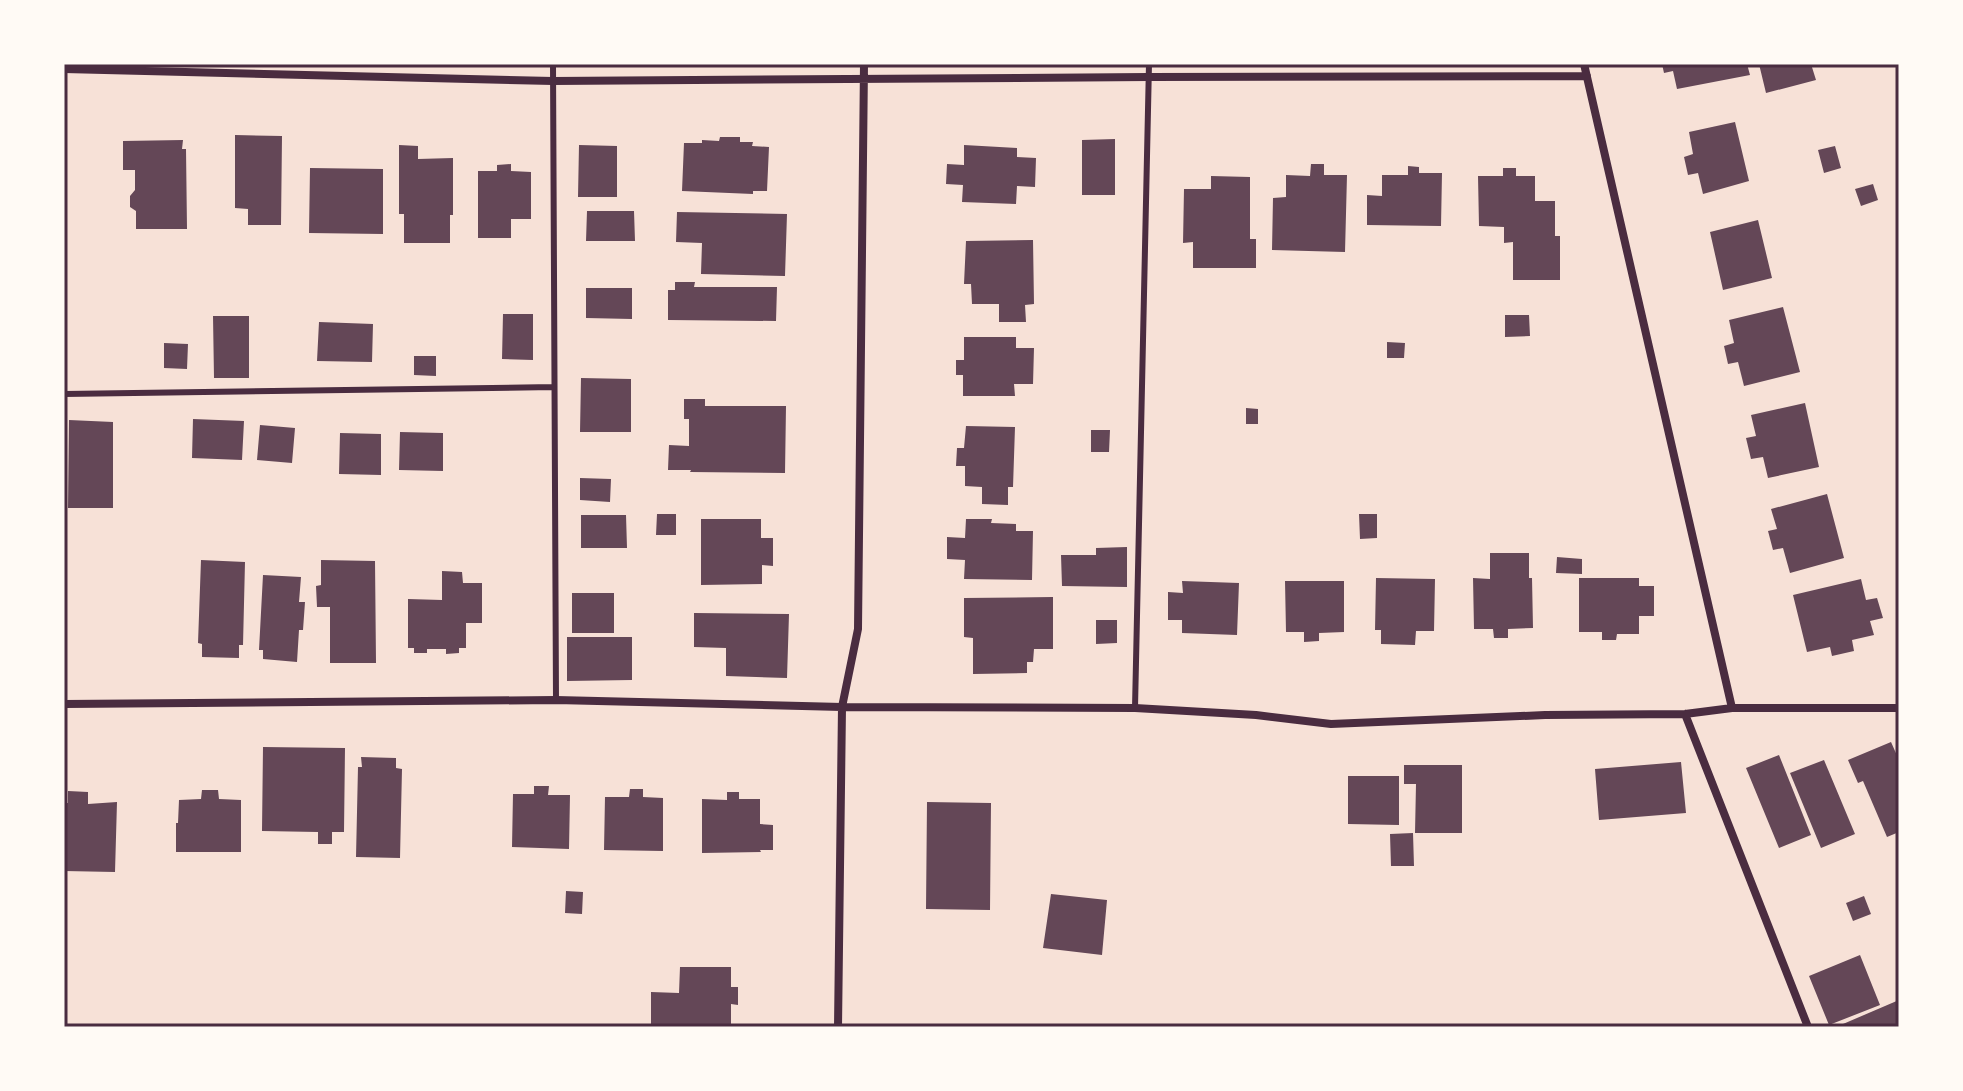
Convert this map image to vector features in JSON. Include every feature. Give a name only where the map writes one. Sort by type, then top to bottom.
[{"type":"street","points":[[838,1027],[842,707],[858,629],[864,64]]},
{"type":"street","points":[[1584,64],[1732,708]]},
{"type":"street","points":[[64,69],[553,81],[1587,76]]},
{"type":"street","points":[[64,704],[556,700],[842,707],[1135,708],[1256,715],[1331,724],[1545,715],[1685,714],[1732,708],[1899,708]]},
{"type":"street","points":[[1685,714],[1808,1027]]},
{"type":"lane","points":[[553,64],[556,700]]},
{"type":"lane","points":[[1135,708],[1149,64]]},
{"type":"lane","points":[[64,394],[554,387]]},
{"type":"building","points":[[1662,64],[1747,64],[1750,75],[1677,89],[1673,71],[1664,73]]},
{"type":"building","points":[[1759,64],[1811,64],[1816,80],[1766,93]]},
{"type":"building","points":[[1735,122],[1749,181],[1703,194],[1698,173],[1688,175],[1684,157],[1693,154],[1689,132]]},
{"type":"building","points":[[235,135],[282,136],[281,225],[248,225],[248,209],[235,208]]},
{"type":"building","points":[[720,137],[740,137],[740,142],[769,147],[767,191],[753,191],[753,194],[682,191],[684,143],[719,141]]},
{"type":"building","points":[[1115,139],[1115,195],[1082,195],[1082,140]]},
{"type":"building","points":[[183,140],[182,149],[186,149],[187,229],[136,229],[136,211],[130,207],[130,196],[135,190],[135,170],[123,170],[123,141]]},
{"type":"building","points":[[399,145],[418,146],[418,159],[453,158],[450,243],[404,243],[404,214],[399,214]]},
{"type":"building","points":[[579,145],[617,146],[617,197],[578,197]]},
{"type":"building","points":[[964,145],[1017,148],[1017,157],[1036,158],[1035,187],[1017,186],[1016,204],[962,202],[963,185],[946,184],[947,164],[964,165]]},
{"type":"building","points":[[1835,146],[1841,168],[1824,173],[1818,150]]},
{"type":"building","points":[[511,164],[511,171],[531,172],[531,219],[511,219],[511,238],[478,238],[478,171],[497,171],[497,165]]},
{"type":"building","points":[[1311,164],[1324,164],[1324,175],[1347,175],[1345,252],[1272,250],[1273,198],[1286,197],[1286,175],[1310,176]]},
{"type":"building","points":[[1408,166],[1419,167],[1419,173],[1442,173],[1441,226],[1367,225],[1367,195],[1382,196],[1382,175],[1408,175]]},
{"type":"building","points":[[310,168],[383,169],[383,234],[309,233]]},
{"type":"building","points":[[1503,168],[1516,168],[1516,176],[1535,176],[1535,201],[1555,201],[1555,236],[1560,236],[1560,280],[1513,280],[1513,242],[1504,243],[1504,227],[1479,226],[1478,176],[1503,176]]},
{"type":"building","points":[[1211,176],[1250,177],[1250,239],[1256,239],[1256,268],[1193,268],[1193,242],[1183,243],[1184,189],[1211,189]]},
{"type":"building","points":[[1873,184],[1878,200],[1861,206],[1855,189]]},
{"type":"building","points":[[587,211],[634,211],[635,241],[586,241]]},
{"type":"building","points":[[677,212],[787,214],[785,276],[701,274],[702,243],[676,242]]},
{"type":"building","points":[[1758,220],[1772,278],[1723,290],[1710,232]]},
{"type":"building","points":[[1033,240],[1034,304],[1025,305],[1026,322],[999,322],[999,304],[972,304],[971,284],[964,284],[966,241]]},
{"type":"building","points":[[675,282],[695,282],[694,287],[777,287],[776,321],[668,320],[668,290],[675,290]]},
{"type":"building","points":[[586,288],[632,288],[632,319],[586,318]]},
{"type":"building","points":[[1783,307],[1800,372],[1744,386],[1738,362],[1728,364],[1724,346],[1734,343],[1729,320]]},
{"type":"building","points":[[503,314],[533,314],[533,360],[502,359]]},
{"type":"building","points":[[1505,315],[1529,315],[1530,336],[1505,337]]},
{"type":"building","points":[[213,316],[249,316],[249,378],[214,378]]},
{"type":"building","points":[[319,322],[373,324],[372,362],[317,361]]},
{"type":"building","points":[[964,337],[1016,337],[1016,348],[1034,348],[1033,384],[1014,384],[1015,396],[963,396],[963,375],[956,375],[956,360],[964,360]]},
{"type":"building","points":[[1387,342],[1405,343],[1404,358],[1387,358]]},
{"type":"building","points":[[164,343],[188,344],[187,369],[164,368]]},
{"type":"building","points":[[414,356],[436,356],[436,376],[414,375]]},
{"type":"building","points":[[581,378],[631,379],[631,432],[580,432]]},
{"type":"building","points":[[684,399],[705,399],[705,406],[786,406],[785,473],[668,470],[669,445],[689,446],[689,419],[684,419]]},
{"type":"building","points":[[1805,403],[1819,467],[1768,478],[1763,457],[1751,459],[1746,438],[1756,436],[1751,415]]},
{"type":"building","points":[[1246,408],[1258,409],[1258,424],[1246,424]]},
{"type":"building","points":[[193,419],[244,421],[242,460],[192,458]]},
{"type":"building","points":[[69,420],[113,422],[113,508],[68,508]]},
{"type":"building","points":[[260,425],[295,428],[292,463],[257,460]]},
{"type":"building","points":[[966,426],[1015,427],[1013,487],[1008,487],[1008,505],[982,504],[982,487],[965,486],[965,466],[956,466],[957,448],[964,448]]},
{"type":"building","points":[[1091,430],[1110,430],[1109,452],[1091,452]]},
{"type":"building","points":[[400,432],[443,433],[443,471],[399,470]]},
{"type":"building","points":[[340,433],[381,434],[381,475],[339,474]]},
{"type":"building","points":[[580,478],[611,479],[610,502],[580,500]]},
{"type":"building","points":[[1827,494],[1844,558],[1790,573],[1783,548],[1773,550],[1768,531],[1777,529],[1771,509]]},
{"type":"building","points":[[657,514],[676,514],[676,535],[656,535]]},
{"type":"building","points":[[1359,514],[1377,514],[1377,538],[1360,539]]},
{"type":"building","points":[[581,515],[626,515],[627,548],[581,548]]},
{"type":"building","points":[[701,519],[761,519],[761,538],[773,538],[773,566],[762,565],[762,584],[701,585]]},
{"type":"building","points":[[966,519],[992,519],[991,523],[1016,524],[1016,531],[1033,531],[1032,580],[964,579],[965,560],[947,559],[947,537],[965,538]]},
{"type":"building","points":[[1127,547],[1127,587],[1062,586],[1061,555],[1096,555],[1096,548]]},
{"type":"building","points":[[1490,553],[1529,553],[1533,628],[1508,629],[1508,638],[1494,638],[1493,629],[1474,629],[1473,578],[1490,579]]},
{"type":"building","points":[[1557,557],[1582,559],[1582,574],[1556,573]]},
{"type":"building","points":[[201,560],[245,562],[243,645],[239,645],[239,658],[202,657],[202,644],[198,643]]},
{"type":"building","points":[[321,560],[375,561],[376,663],[330,663],[330,607],[317,607],[316,586],[321,585]]},
{"type":"building","points":[[442,571],[462,572],[463,583],[482,583],[482,623],[466,623],[466,648],[459,648],[459,653],[446,654],[446,649],[427,649],[427,653],[414,653],[414,648],[408,648],[408,599],[442,600]]},
{"type":"building","points":[[263,575],[301,577],[299,602],[305,602],[297,662],[263,659],[263,650],[259,650]]},
{"type":"building","points":[[1376,578],[1435,579],[1434,631],[1416,631],[1415,645],[1381,644],[1381,630],[1375,630]]},
{"type":"building","points":[[1579,578],[1639,578],[1639,586],[1654,586],[1654,616],[1639,616],[1639,634],[1617,634],[1616,640],[1602,640],[1602,632],[1579,632]]},
{"type":"building","points":[[1861,579],[1866,600],[1877,598],[1883,618],[1870,621],[1874,635],[1852,640],[1854,651],[1832,656],[1830,647],[1807,652],[1793,595]]},
{"type":"building","points":[[1182,581],[1239,583],[1237,635],[1182,633],[1182,620],[1168,620],[1168,592],[1183,593]]},
{"type":"building","points":[[1285,581],[1344,581],[1344,632],[1319,633],[1319,641],[1304,642],[1304,632],[1286,632]]},
{"type":"building","points":[[572,593],[614,593],[614,633],[572,633]]},
{"type":"building","points":[[1053,597],[1053,649],[1034,649],[1033,662],[1027,662],[1027,673],[973,674],[973,638],[964,637],[964,598]]},
{"type":"building","points":[[694,613],[789,614],[787,678],[726,676],[726,648],[694,647]]},
{"type":"building","points":[[1096,620],[1117,620],[1117,643],[1096,644]]},
{"type":"building","points":[[567,637],[632,637],[632,680],[567,681]]},
{"type":"building","points":[[1891,742],[1899,760],[1899,832],[1887,837],[1863,781],[1858,783],[1848,760]]},
{"type":"building","points":[[263,747],[345,748],[344,832],[332,832],[332,844],[318,844],[318,832],[262,831]]},
{"type":"building","points":[[1779,755],[1811,835],[1779,848],[1746,768]]},
{"type":"building","points":[[361,757],[396,758],[396,768],[402,769],[400,858],[356,857],[358,767],[362,767]]},
{"type":"building","points":[[1824,760],[1855,834],[1821,848],[1790,773]]},
{"type":"building","points":[[1681,762],[1686,813],[1599,820],[1595,769]]},
{"type":"building","points":[[1404,765],[1462,765],[1462,833],[1415,833],[1416,784],[1404,784]]},
{"type":"building","points":[[1348,776],[1399,776],[1399,825],[1348,824]]},
{"type":"building","points":[[534,786],[549,786],[548,795],[570,795],[569,849],[512,847],[513,794],[534,794]]},
{"type":"building","points":[[630,789],[643,789],[643,797],[663,798],[663,851],[604,850],[605,797],[629,797]]},
{"type":"building","points":[[202,790],[218,790],[219,799],[241,800],[241,852],[176,852],[179,800],[201,799]]},
{"type":"building","points":[[68,791],[88,792],[88,804],[117,802],[115,872],[64,871],[64,803],[68,803]]},
{"type":"building","points":[[727,792],[739,792],[739,799],[760,799],[760,824],[773,825],[773,850],[702,853],[702,799],[727,800]]},
{"type":"building","points":[[927,802],[991,803],[990,910],[926,909]]},
{"type":"building","points":[[1413,833],[1414,866],[1391,866],[1390,834]]},
{"type":"building","points":[[566,891],[583,892],[582,914],[565,913]]},
{"type":"building","points":[[1051,894],[1107,900],[1102,955],[1043,948]]},
{"type":"building","points":[[1864,896],[1871,914],[1853,921],[1846,903]]},
{"type":"building","points":[[1860,955],[1880,1005],[1829,1025],[1809,976]]},
{"type":"building","points":[[680,967],[731,967],[731,987],[738,987],[738,1005],[731,1004],[731,1026],[651,1027],[651,992],[679,993]]},
{"type":"building","points":[[1899,1000],[1899,1027],[1836,1027]]}]
